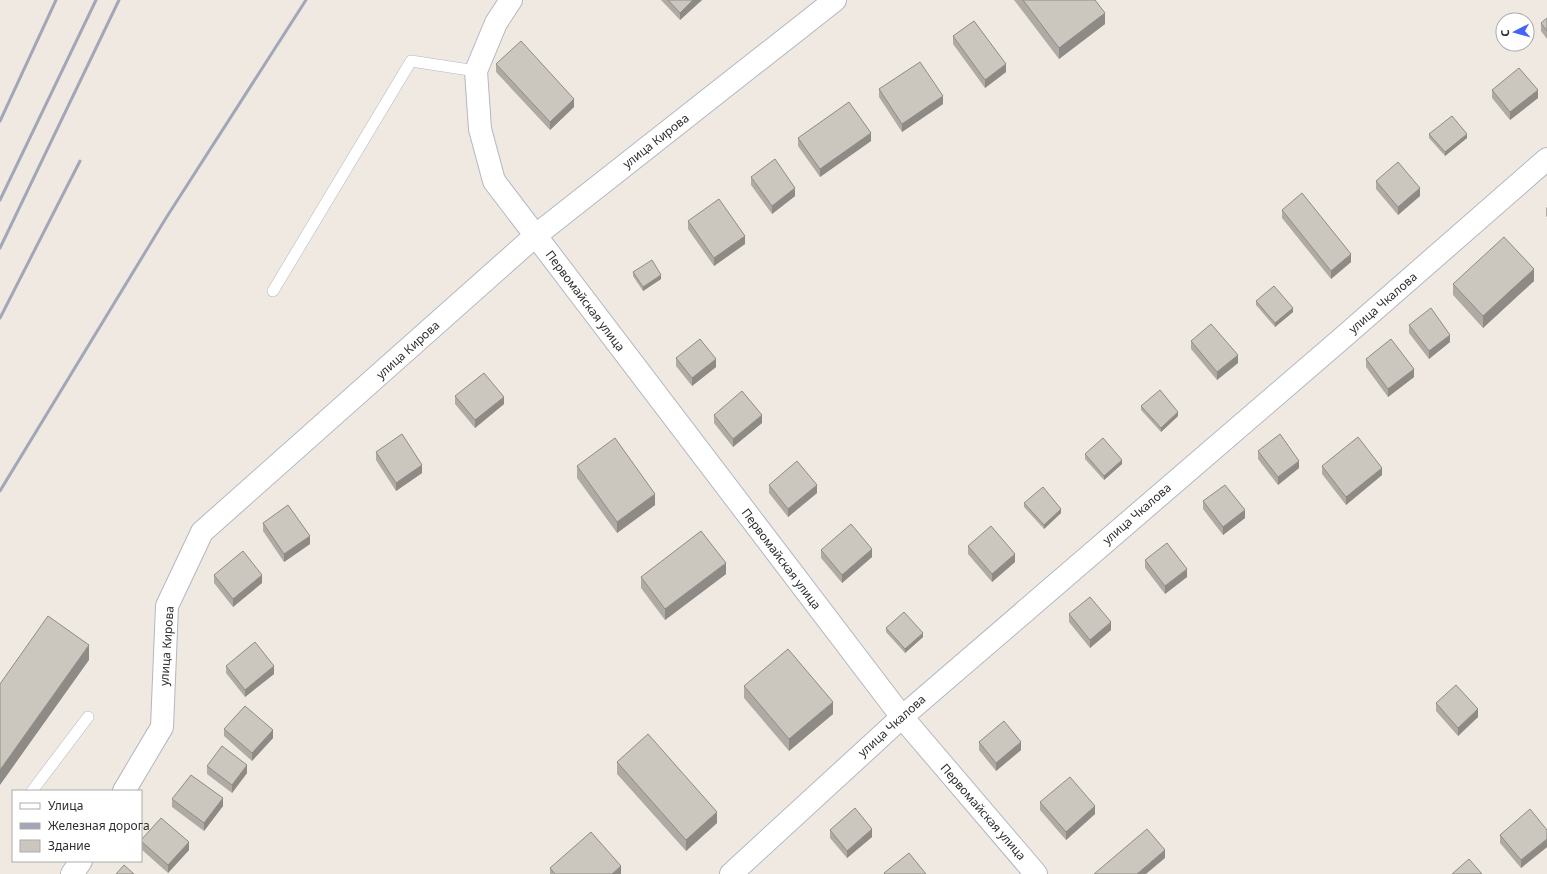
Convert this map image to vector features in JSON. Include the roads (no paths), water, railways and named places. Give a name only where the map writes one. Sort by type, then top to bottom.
[{"type":"street","points":[[476,71],[496,23],[511,0]]},
{"type":"street","name":"улица Кирова","points":[[125,790],[162,728],[167,606],[202,532],[535,236],[835,0]]},
{"type":"street","name":"Первомайская улица","points":[[476,71],[480,129],[494,181],[902,717],[1036,874]]},
{"type":"street","name":"улица Чкалова","points":[[731,874],[902,717],[1547,159]]},
{"type":"street","points":[[72,874],[80,862]]},
{"type":"lane","points":[[273,291],[411,61],[476,71]]},
{"type":"lane","points":[[33,790],[88,717]]},
{"type":"railway","points":[[0,121],[56,0]]},
{"type":"railway","points":[[0,200],[96,0]]},
{"type":"railway","points":[[0,248],[119,0]]},
{"type":"railway","points":[[0,491],[166,218],[306,0]]},
{"type":"railway","points":[[0,318],[80,161]]}]
